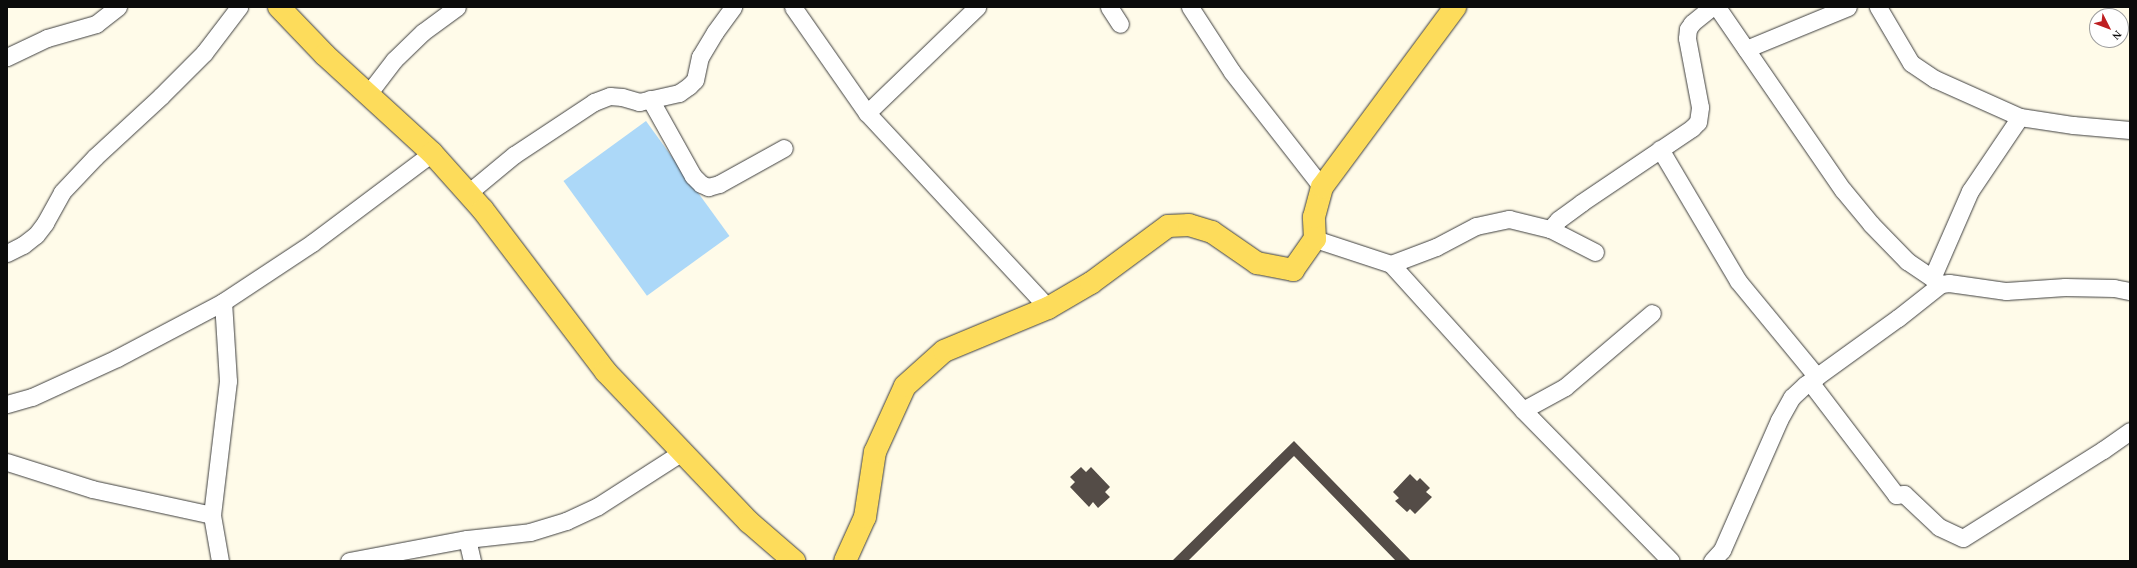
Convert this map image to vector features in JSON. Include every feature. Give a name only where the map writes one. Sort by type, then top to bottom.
[{"type":"main road","points":[[279,7],[325,55],[432,153],[488,216],[606,372],[749,522],[794,561]]},
{"type":"main road","points":[[845,561],[865,517],[875,452],[905,386],[944,352],[1048,308],[1091,283],[1168,226],[1189,225],[1212,232],[1257,263],[1293,270],[1315,239],[1314,217],[1322,187],[1455,7]]},
{"type":"street","points":[[7,57],[47,38],[96,24],[118,7]]},
{"type":"street","points":[[7,253],[23,245],[36,235],[45,223],[62,192],[95,157],[161,96],[204,53],[221,33],[239,7]]},
{"type":"street","points":[[368,94],[394,60],[423,32],[457,7]]},
{"type":"street","points":[[468,193],[514,155],[594,102],[610,96],[622,97],[638,102],[679,93],[689,86],[695,80],[700,57],[715,32],[733,7]]},
{"type":"street","points":[[793,7],[867,113],[1048,308]]},
{"type":"street","points":[[867,113],[977,7]]},
{"type":"street","points":[[1109,7],[1120,24]]},
{"type":"street","points":[[1190,7],[1232,72],[1322,187]]},
{"type":"street","points":[[1717,7],[1842,190],[1871,224],[1907,261],[1936,281],[2006,291],[2065,287],[2114,288],[2130,291]]},
{"type":"street","points":[[1746,49],[1848,7]]},
{"type":"street","points":[[1878,7],[1911,63],[1935,79],[2020,117],[2073,125],[2130,130]]},
{"type":"street","points":[[1550,229],[1558,220],[1581,203],[1692,128],[1698,122],[1700,115],[1687,38],[1688,29],[1702,10]]},
{"type":"street","points":[[650,99],[693,176],[700,184],[708,187],[719,184],[784,148]]},
{"type":"street","points":[[1712,561],[1722,550],[1779,420],[1792,397],[1936,281],[1970,191],[2020,117]]},
{"type":"street","points":[[1660,149],[1738,281],[1813,379],[1896,495],[1904,494],[1939,528],[1963,538],[2103,450],[2130,431]]},
{"type":"street","points":[[7,404],[32,397],[117,358],[223,302],[312,243],[432,153]]},
{"type":"street","points":[[1391,264],[1436,247],[1476,226],[1509,219],[1550,229],[1596,252]]},
{"type":"street","points":[[1315,239],[1391,264],[1523,410],[1671,561]]},
{"type":"street","points":[[220,561],[212,515],[228,381],[223,302]]},
{"type":"street","points":[[1523,410],[1565,387],[1652,313]]},
{"type":"street","points":[[349,561],[466,539],[530,532],[566,521],[598,506],[682,452]]},
{"type":"street","points":[[7,462],[92,488],[212,515]]},
{"type":"street","points":[[466,539],[472,561]]},
{"type":"water","points":[[646,121],[729,236],[647,296],[563,181]]},
{"type":"building","points":[[1294,441],[1411,561],[1396,561],[1294,456],[1188,561],[1172,561]]},
{"type":"building","points":[[1081,467],[1086,472],[1091,467],[1110,487],[1105,492],[1110,497],[1098,508],[1093,502],[1089,507],[1070,487],[1075,482],[1070,477]]},
{"type":"building","points":[[1410,474],[1417,481],[1420,478],[1430,488],[1426,492],[1432,497],[1415,514],[1410,509],[1407,512],[1395,501],[1399,498],[1393,492]]}]
